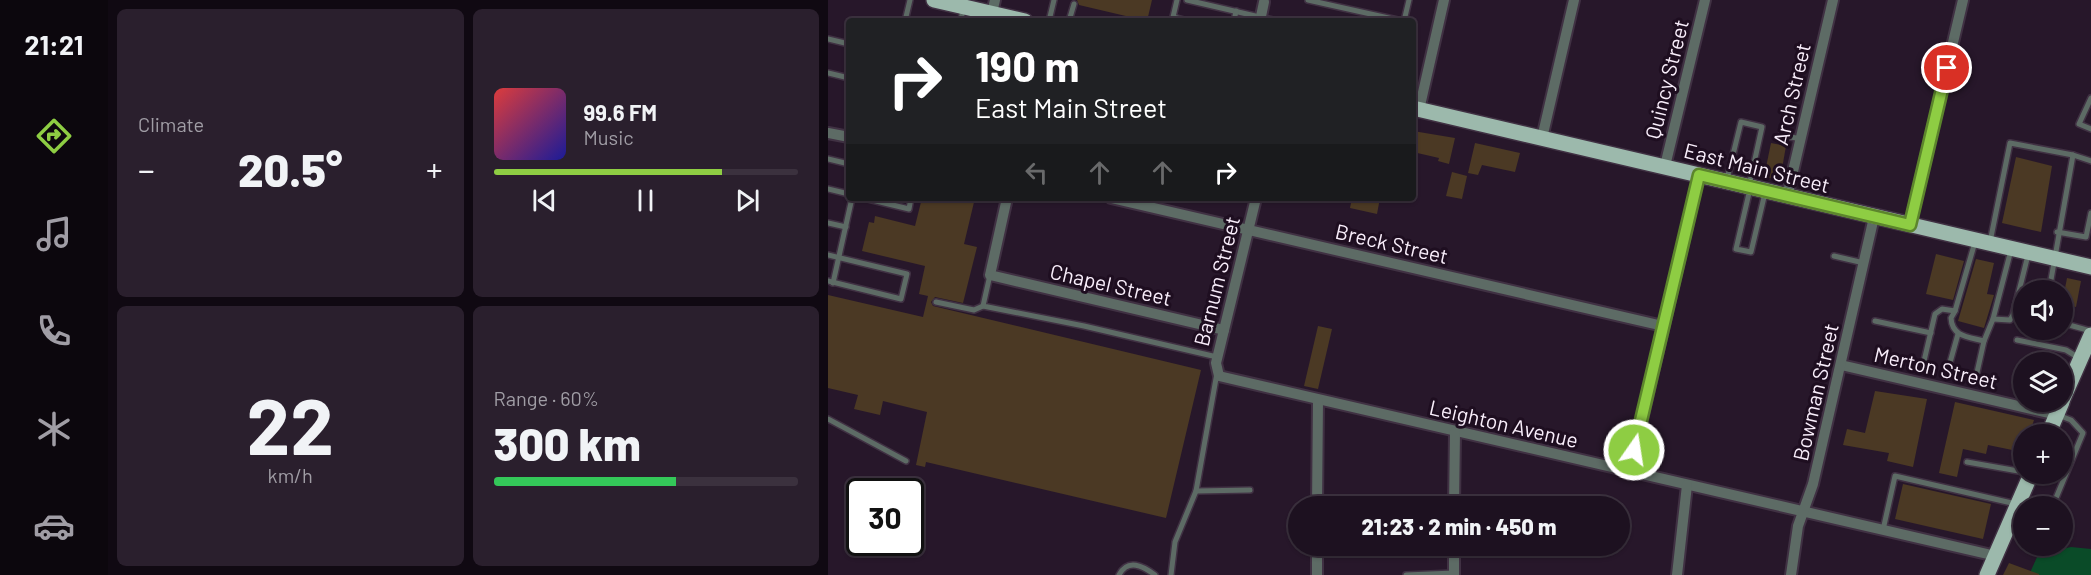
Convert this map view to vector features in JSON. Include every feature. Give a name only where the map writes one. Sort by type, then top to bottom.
[{"type":"main road","points":[[934,0],[962,14],[993,12],[1014,18]]},
{"type":"main road","name":"East Main Street","points":[[1416,109],[2091,267]]},
{"type":"main road","points":[[2073,377],[2091,333]]},
{"type":"main road","points":[[1987,575],[2013,516]]},
{"type":"street","points":[[1416,109],[1444,0]]},
{"type":"street","points":[[1542,138],[1574,0]]},
{"type":"street","name":"Quincy Street","points":[[1665,166],[1705,0]]},
{"type":"street","name":"Arch Street","points":[[1787,197],[1833,0]]},
{"type":"street","points":[[1910,225],[1963,0]]},
{"type":"street","points":[[1260,18],[1265,1]]},
{"type":"street","points":[[828,133],[846,136]]},
{"type":"street","points":[[1630,471],[1699,175]]},
{"type":"street","points":[[990,275],[1006,201]]},
{"type":"street","name":"Breck Street","points":[[1124,201],[1663,326]]},
{"type":"street","name":"Barnum Street","points":[[1217,373],[1217,357],[1255,201]]},
{"type":"street","name":"Bowman Street","points":[[1791,575],[1796,539],[1813,484],[1874,217]]},
{"type":"street","name":"Chapel Street","points":[[990,275],[1224,330]]},
{"type":"street","name":"Merton Street","points":[[1841,365],[2013,397]]},
{"type":"street","name":"Leighton Avenue","points":[[1217,373],[1225,378],[1318,400],[1996,556]]},
{"type":"street","points":[[1317,496],[1318,400]]},
{"type":"street","points":[[1454,496],[1455,432]]},
{"type":"street","points":[[1677,575],[1688,485]]},
{"type":"street","points":[[1317,556],[1317,575]]},
{"type":"street","points":[[1454,556],[1454,574]]},
{"type":"lane","points":[[906,18],[910,0]]},
{"type":"lane","points":[[1050,18],[1054,0]]},
{"type":"lane","points":[[1177,0],[1173,17],[1177,18]]},
{"type":"lane","points":[[1187,0],[1257,18]]},
{"type":"lane","points":[[1308,0],[1389,18]]},
{"type":"lane","points":[[1404,18],[1409,0]]},
{"type":"lane","points":[[1071,18],[1074,4]]},
{"type":"lane","points":[[1235,18],[1236,11]]},
{"type":"lane","points":[[828,39],[846,43]]},
{"type":"lane","points":[[828,73],[846,77]]},
{"type":"lane","points":[[2091,98],[2079,124],[2091,129]]},
{"type":"lane","points":[[1726,182],[1741,122],[1762,127],[1736,249],[1751,252],[1766,192]]},
{"type":"lane","points":[[1781,135],[1801,140]]},
{"type":"lane","points":[[1984,341],[1958,334],[1951,325],[1983,242],[2010,143],[2073,155],[2091,161]]},
{"type":"lane","points":[[2051,280],[2057,232],[2073,155]]},
{"type":"lane","points":[[828,159],[846,163]]},
{"type":"lane","points":[[828,189],[846,193]]},
{"type":"lane","points":[[828,255],[839,257],[906,274],[901,299],[831,282],[839,257],[851,201]]},
{"type":"lane","points":[[876,201],[909,209],[910,201]]},
{"type":"lane","points":[[2057,232],[2086,237],[2091,213]]},
{"type":"lane","points":[[828,223],[846,227]]},
{"type":"lane","points":[[1976,377],[1984,341],[1994,319],[2011,249]]},
{"type":"lane","points":[[1994,319],[2004,322],[2010,320],[2013,315],[2029,253]]},
{"type":"lane","points":[[1834,256],[1864,263]]},
{"type":"lane","points":[[983,306],[990,275]]},
{"type":"lane","points":[[936,302],[974,310],[983,306],[1084,326],[1217,357]]},
{"type":"lane","points":[[1924,361],[1938,310],[1955,311]]},
{"type":"lane","points":[[1875,321],[1930,333]]},
{"type":"lane","points":[[2073,326],[2091,333]]},
{"type":"lane","points":[[1949,366],[1958,334]]},
{"type":"lane","points":[[2017,340],[2066,350],[2081,359]]},
{"type":"lane","points":[[1171,575],[1175,542],[1196,491],[1217,373]]},
{"type":"lane","points":[[2057,496],[2083,433],[2065,412]]},
{"type":"lane","points":[[828,419],[906,461]]},
{"type":"lane","points":[[1967,462],[2013,470]]},
{"type":"lane","points":[[1883,530],[1895,476],[2013,503]]},
{"type":"lane","points":[[1196,491],[1250,490]]},
{"type":"lane","points":[[1119,575],[1122,569],[1132,564],[1143,566],[1155,575]]},
{"type":"lane","points":[[1406,575],[1454,574]]},
{"type":"green space","points":[[2073,547],[2091,549],[2091,575],[2029,575],[2038,556],[2073,556]]},
{"type":"building","points":[[1077,0],[1152,0],[1148,18],[1134,18],[1079,5]]},
{"type":"building","points":[[1416,132],[1455,138],[1449,164],[1438,161],[1439,158],[1416,153]]},
{"type":"building","points":[[1475,143],[1520,153],[1515,172],[1482,165],[1478,175],[1468,173]]},
{"type":"building","points":[[1771,143],[1786,146],[1780,180],[1764,177]]},
{"type":"building","points":[[2016,157],[2052,166],[2041,232],[2002,223]]},
{"type":"building","points":[[1452,172],[1467,176],[1462,199],[1446,196]]},
{"type":"building","points":[[921,201],[974,201],[964,244],[977,247],[963,303],[935,297],[931,302],[933,306],[1201,370],[1166,518],[926,462],[925,467],[916,465],[927,412],[883,401],[880,415],[854,409],[858,395],[828,388],[828,295],[923,317],[928,296],[919,294],[925,266],[862,251],[869,222],[874,223],[875,216],[915,226]]},
{"type":"building","points":[[1351,201],[1379,201],[1377,214],[1350,208]]},
{"type":"building","points":[[1936,254],[1964,261],[1953,300],[1926,294]]},
{"type":"building","points":[[1976,259],[1994,263],[1987,294],[1994,295],[1984,328],[1958,321]]},
{"type":"building","points":[[2067,278],[2081,281],[2076,307],[2073,306],[2073,280],[2067,280]]},
{"type":"building","points":[[1318,326],[1332,329],[1318,389],[1304,386]]},
{"type":"building","points":[[1875,391],[1927,399],[1913,467],[1887,461],[1889,453],[1843,445],[1847,429],[1865,433]]},
{"type":"building","points":[[1955,402],[2034,420],[2033,424],[2013,424],[2013,450],[1988,445],[1986,454],[1963,449],[1957,477],[1939,473]]},
{"type":"building","points":[[1903,484],[1991,504],[1983,539],[1895,519]]},
{"type":"building","points":[[2009,563],[2039,574],[2039,575],[2003,575]]},
{"type":"route","points":[[1634,450],[1699,175],[1910,225],[1947,68]]}]
